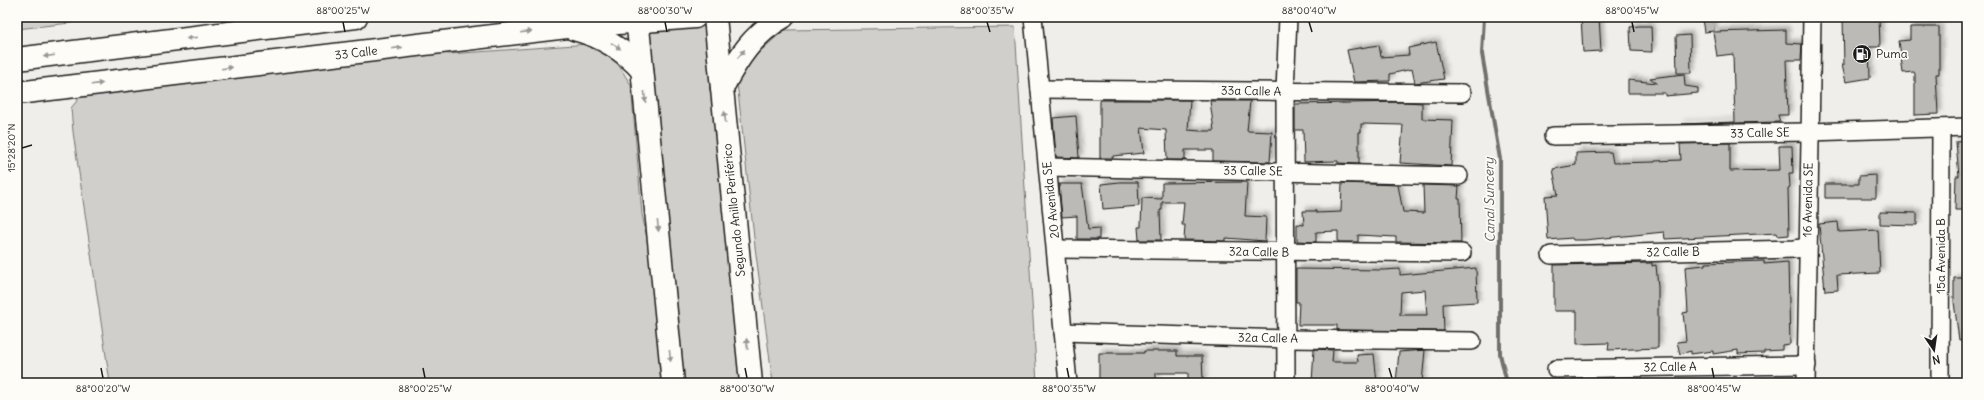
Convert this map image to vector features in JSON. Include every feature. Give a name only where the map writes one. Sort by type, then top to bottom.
[{"type":"main road","points":[[17,59],[356,17]]},
{"type":"main road","name":"33 Calle","points":[[17,93],[637,19],[695,17]]},
{"type":"main road","points":[[722,88],[742,54],[759,34],[783,17]]},
{"type":"main road","points":[[637,19],[673,383]]},
{"type":"main road","points":[[567,27],[593,34],[616,46],[630,57],[642,70]]},
{"type":"main road","name":"Segundo Anillo Periférico","points":[[716,27],[751,383]]},
{"type":"main road","points":[[60,88],[88,51]]},
{"type":"street","name":"20 Avenida SE","points":[[1033,17],[1068,383]]},
{"type":"street","points":[[1286,383],[1285,92],[1288,17]]},
{"type":"street","name":"16 Avenida SE","points":[[1806,383],[1807,365],[1801,248],[1809,132],[1812,17]]},
{"type":"street","name":"33a Calle A","points":[[1040,89],[1462,93]]},
{"type":"street","name":"33 Calle SE","points":[[1553,136],[1809,132],[1967,127]]},
{"type":"street","name":"15a Avenida B","points":[[1940,383],[1941,128]]},
{"type":"street","name":"33 Calle SE","points":[[1048,167],[1459,176]]},
{"type":"street","name":"32 Calle B","points":[[1551,254],[1801,248]]},
{"type":"street","name":"32a Calle B","points":[[1056,250],[1462,253]]},
{"type":"street","name":"32a Calle A","points":[[1064,332],[1286,339],[1472,341]]},
{"type":"street","name":"32 Calle A","points":[[1556,369],[1807,365]]},
{"type":"shaded area","points":[[17,17],[123,17],[17,29]]},
{"type":"shaded area","points":[[712,17],[750,383],[678,383],[639,21]]},
{"type":"shaded area","points":[[1015,27],[1037,383],[773,383],[755,247],[736,73],[784,30]]},
{"type":"shaded area","points":[[589,44],[601,50],[616,61],[631,85],[642,214],[653,268],[664,383],[110,383],[73,132],[71,108],[81,96],[420,49],[449,54]]},
{"type":"building","points":[[1581,17],[1599,17],[1601,51],[1583,52]]},
{"type":"building","name":"Puma","points":[[1843,17],[1879,17],[1880,47],[1869,47],[1870,78],[1846,82],[1842,65],[1844,65]]},
{"type":"building","points":[[1713,18],[1714,31],[1704,32],[1702,19]]},
{"type":"building","points":[[1651,26],[1652,52],[1631,51],[1630,27]]},
{"type":"building","points":[[1910,27],[1939,27],[1939,74],[1936,74],[1938,114],[1915,115],[1915,74],[1914,72],[1903,73],[1899,41],[1910,40]]},
{"type":"building","points":[[1786,30],[1786,43],[1802,44],[1801,60],[1786,60],[1788,115],[1778,115],[1780,122],[1681,124],[1735,122],[1733,54],[1717,56],[1713,32]]},
{"type":"building","points":[[1690,35],[1691,73],[1677,73],[1676,36]]},
{"type":"building","points":[[1436,42],[1444,79],[1415,83],[1412,69],[1390,74],[1390,81],[1354,82],[1347,50],[1379,45],[1381,57],[1409,55],[1408,48]]},
{"type":"building","points":[[1684,74],[1685,86],[1698,88],[1698,93],[1665,96],[1665,93],[1628,93],[1628,80],[1657,83],[1650,78]]},
{"type":"building","points":[[1100,100],[1190,100],[1188,130],[1200,131],[1214,131],[1210,101],[1250,101],[1247,131],[1272,132],[1270,162],[1213,161],[1213,150],[1185,150],[1185,160],[1167,160],[1166,130],[1141,128],[1144,153],[1113,156],[1113,158],[1100,158]]},
{"type":"building","points":[[1422,103],[1422,119],[1453,120],[1451,166],[1400,163],[1403,125],[1361,124],[1361,132],[1359,132],[1359,164],[1338,163],[1338,161],[1304,162],[1303,130],[1295,130],[1295,104]]},
{"type":"building","points":[[1076,116],[1079,158],[1056,157],[1053,118]]},
{"type":"building","points":[[1967,141],[1966,210],[1955,210],[1956,176],[1959,176],[1956,142]]},
{"type":"building","points":[[1730,143],[1730,171],[1780,170],[1779,146],[1792,146],[1793,173],[1789,173],[1790,187],[1788,188],[1789,235],[1778,236],[1777,233],[1665,239],[1664,232],[1585,240],[1573,240],[1572,238],[1548,240],[1545,196],[1558,195],[1553,169],[1576,165],[1576,153],[1611,152],[1613,163],[1655,162],[1681,160],[1680,144]]},
{"type":"building","points":[[1876,175],[1876,198],[1825,198],[1825,184],[1859,184],[1859,176]]},
{"type":"building","points":[[1138,182],[1139,206],[1103,209],[1101,184]]},
{"type":"building","points":[[1247,182],[1245,216],[1266,217],[1265,241],[1226,238],[1226,241],[1184,240],[1185,225],[1182,225],[1184,202],[1162,202],[1162,210],[1160,210],[1161,240],[1139,240],[1138,227],[1141,227],[1142,198],[1162,199],[1162,183]]},
{"type":"building","points":[[1342,183],[1398,185],[1403,212],[1424,213],[1423,185],[1459,186],[1458,199],[1460,199],[1461,243],[1396,242],[1396,237],[1358,235],[1358,242],[1338,242],[1338,231],[1316,232],[1316,242],[1297,241],[1297,224],[1304,225],[1303,211],[1316,211],[1316,213],[1341,212]]},
{"type":"building","points":[[1059,184],[1082,184],[1088,229],[1099,228],[1099,239],[1077,239],[1077,216],[1062,217]]},
{"type":"building","points":[[1880,212],[1917,213],[1917,225],[1880,224]]},
{"type":"building","points":[[1838,222],[1839,232],[1878,230],[1880,273],[1837,275],[1838,290],[1825,291],[1819,224]]},
{"type":"building","points":[[1764,261],[1764,264],[1788,262],[1790,344],[1782,345],[1782,350],[1764,351],[1764,353],[1738,354],[1738,350],[1713,354],[1713,351],[1691,354],[1691,351],[1680,354],[1677,342],[1686,341],[1683,313],[1688,312],[1685,267],[1705,265],[1705,263]]},
{"type":"building","points":[[1652,263],[1652,266],[1656,265],[1658,287],[1658,348],[1608,350],[1609,343],[1577,344],[1577,311],[1554,311],[1554,265]]},
{"type":"building","points":[[1476,268],[1477,302],[1443,304],[1444,331],[1337,330],[1337,325],[1298,325],[1299,302],[1296,302],[1296,269],[1400,269],[1400,275]],"holes":[[[1425,290],[1427,315],[1400,315],[1401,292]]]},
{"type":"building","points":[[1954,278],[1967,278],[1967,339],[1959,340],[1954,302]]},
{"type":"building","points":[[1314,349],[1333,350],[1332,362],[1358,362],[1357,355],[1374,354],[1377,383],[1312,383]]},
{"type":"building","points":[[1425,350],[1422,383],[1396,383],[1399,352]]},
{"type":"building","points":[[1144,351],[1177,351],[1177,356],[1202,356],[1203,382],[1188,383],[1188,373],[1156,373],[1156,380],[1139,379],[1139,383],[1099,383],[1099,353],[1144,353]]},
{"type":"waterway","name":"Canal Suncery","points":[[1484,17],[1482,54],[1500,159],[1500,354],[1507,383]]},
{"type":"place","name":"Puma","points":[[1862,54]]}]
